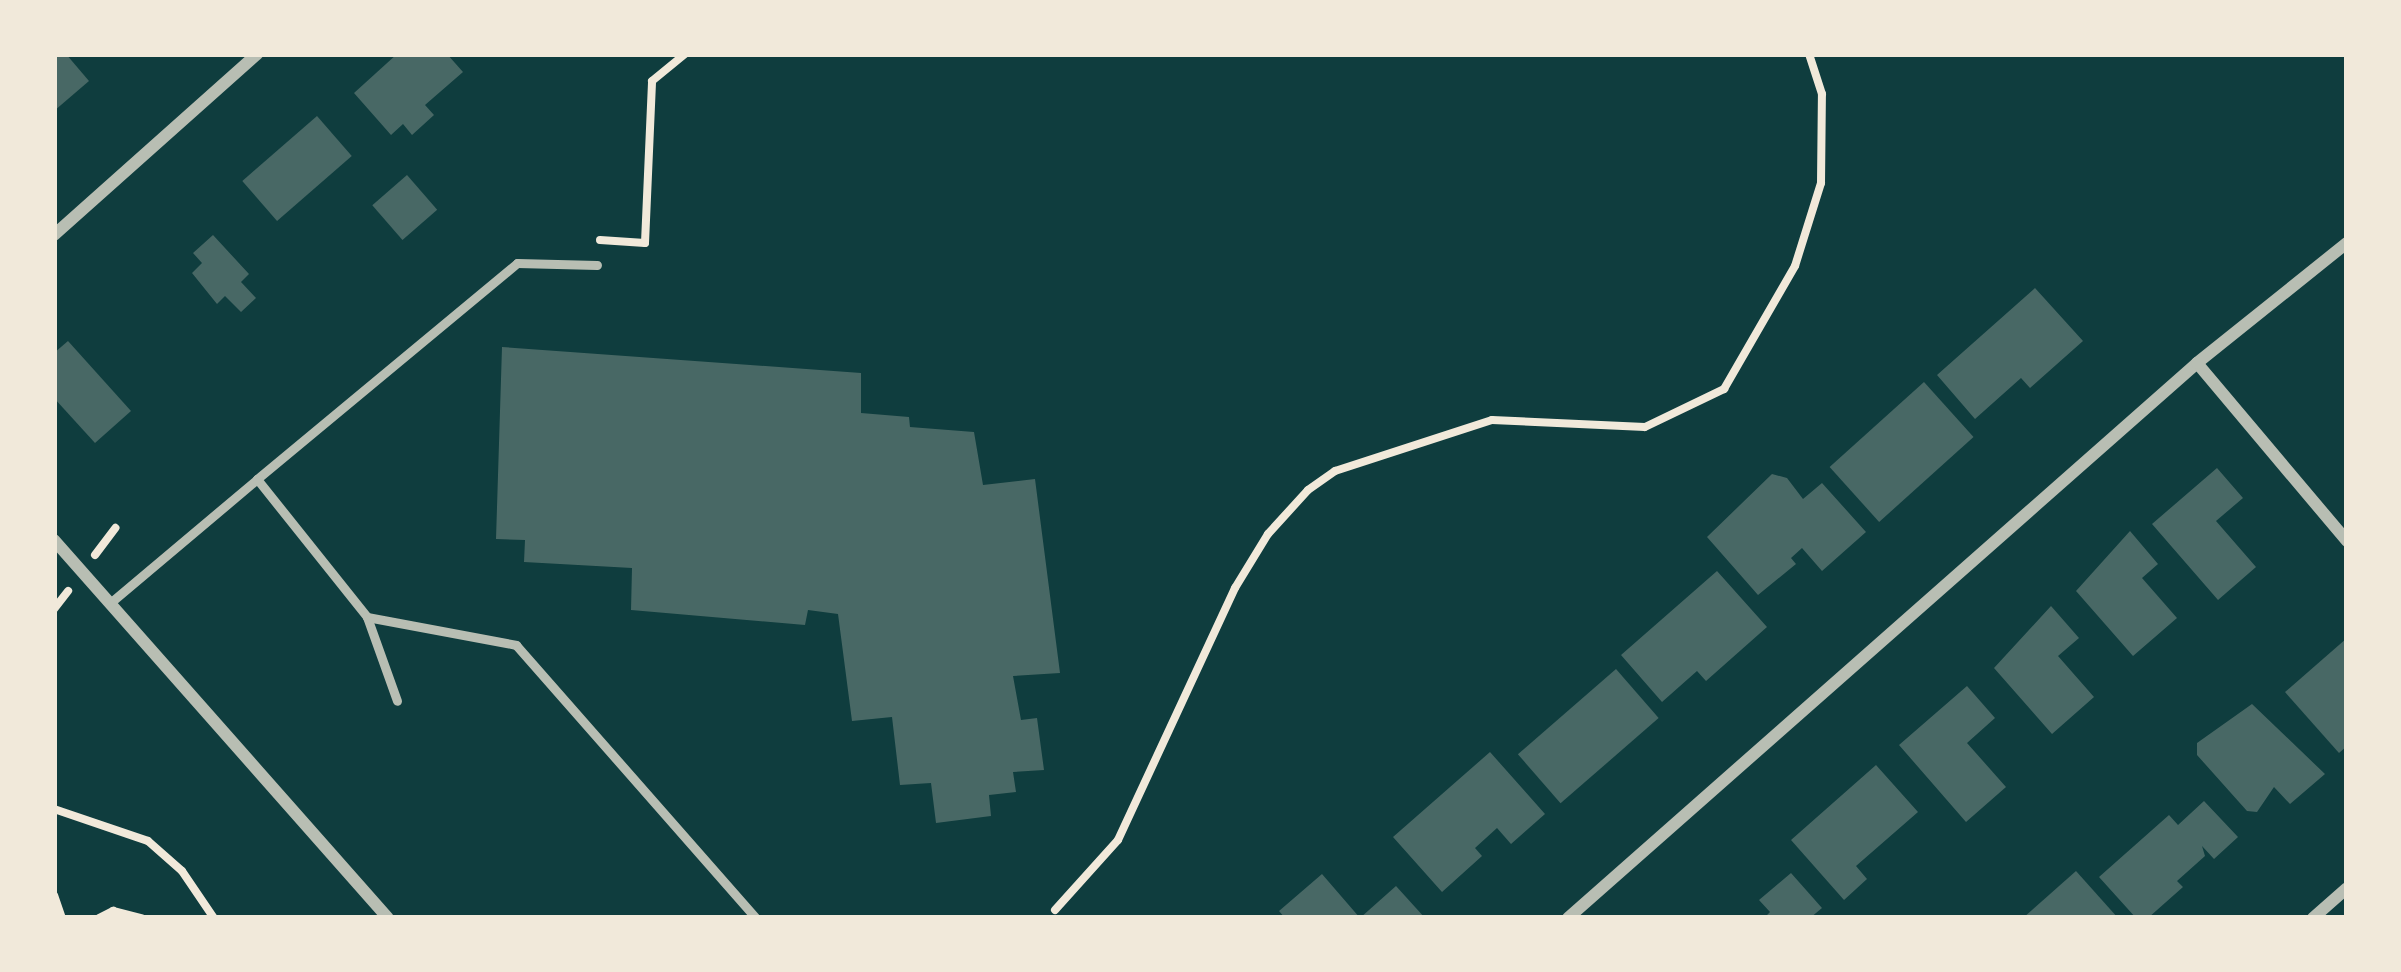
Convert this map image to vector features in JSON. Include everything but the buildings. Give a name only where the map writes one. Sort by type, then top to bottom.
[{"type":"street","points":[[54,235],[257,54]]},
{"type":"street","points":[[1568,918],[2197,363],[2347,243]]},
{"type":"street","points":[[2197,363],[2347,541]]},
{"type":"street","points":[[54,541],[388,918]]},
{"type":"street","points":[[2313,918],[2347,888]]},
{"type":"lane","points":[[110,603],[518,263],[597,265]]},
{"type":"lane","points":[[257,479],[367,617],[398,701]]},
{"type":"lane","points":[[367,617],[516,645],[756,918]]},
{"type":"path","points":[[575,238],[645,243],[652,80],[685,54]]},
{"type":"path","points":[[1055,910],[1118,840],[1235,588],[1308,490],[1335,471],[1492,421],[1645,428],[1724,389],[1796,266],[1821,183],[1822,94],[1809,54]]},
{"type":"path","points":[[54,809],[148,841],[182,871],[214,918]]},
{"type":"path","points":[[54,895],[62,918]]},
{"type":"path","points":[[99,918],[113,911],[142,918]]}]
